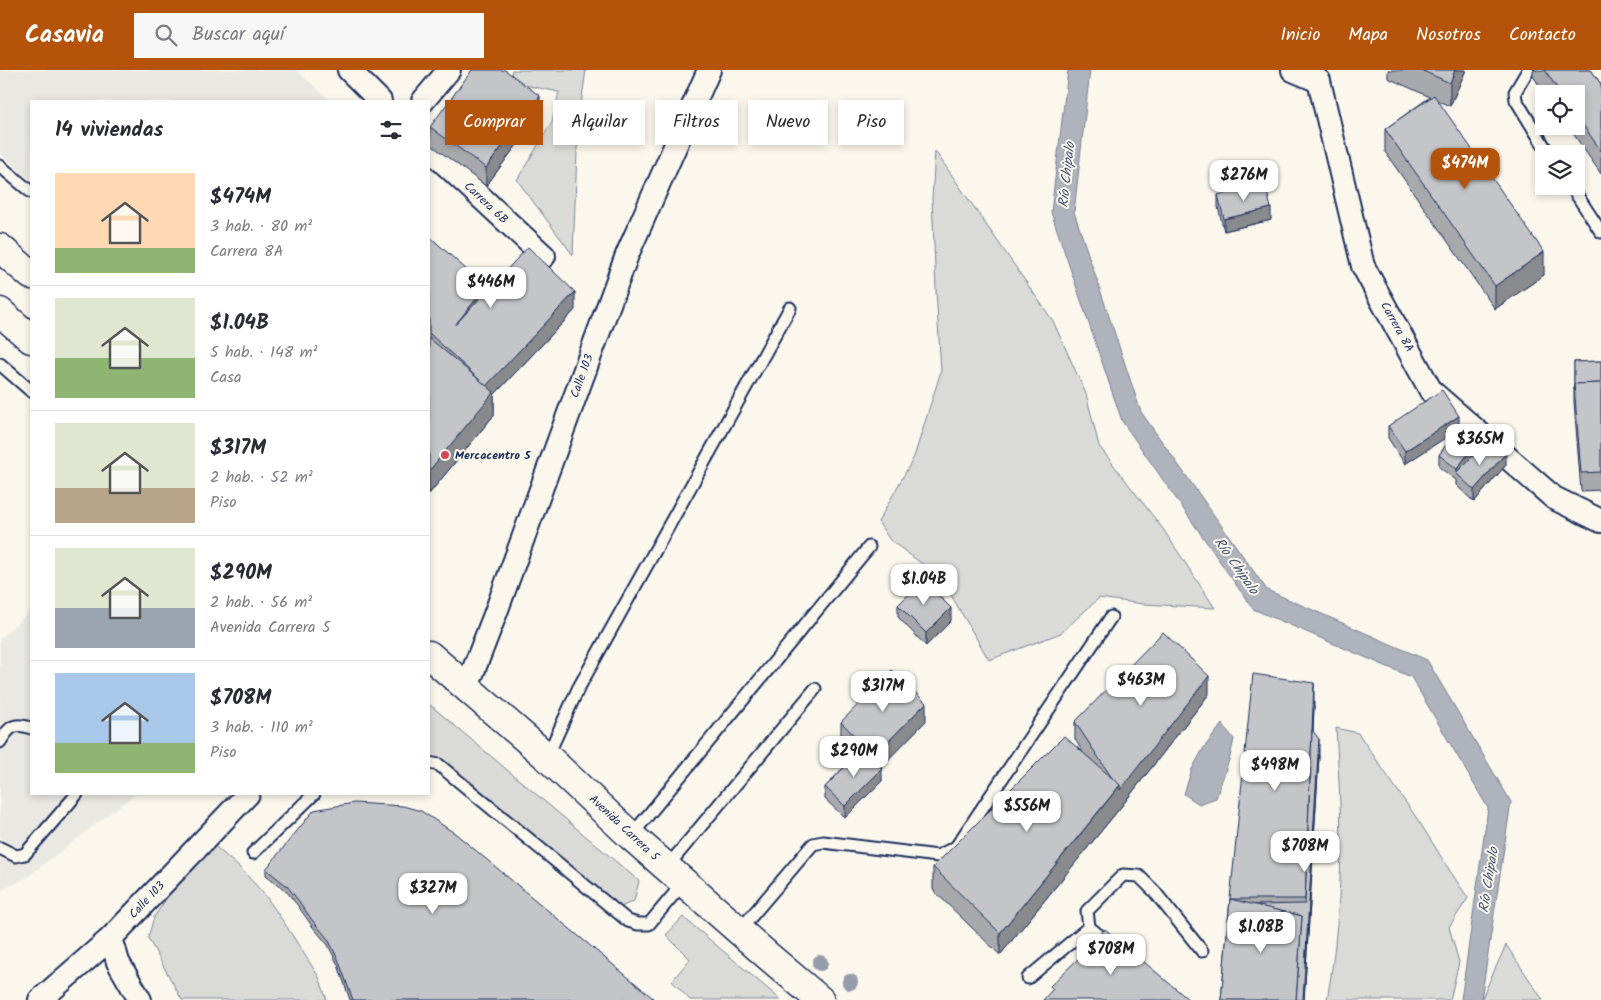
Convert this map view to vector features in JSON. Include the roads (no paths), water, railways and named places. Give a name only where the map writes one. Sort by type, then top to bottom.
[{"type":"main road","points":[[0,248],[30,274]]},
{"type":"main road","points":[[0,312],[30,337]]},
{"type":"main road","name":"Avenida Carrera 5","points":[[430,656],[547,757],[631,836],[820,1000]]},
{"type":"street","points":[[349,70],[369,97]]},
{"type":"street","points":[[423,100],[449,70]]},
{"type":"street","name":"Calle 103","points":[[466,687],[496,612],[627,255],[709,70]]},
{"type":"street","name":"Carrera 8A","points":[[1293,70],[1321,75],[1363,266],[1431,391],[1554,498],[1601,521]]},
{"type":"street","name":"Carrera 6B","points":[[430,150],[544,256]]},
{"type":"street","name":"Calle 103","points":[[40,1000],[111,938],[247,795]]},
{"type":"street","points":[[111,938],[118,962],[140,1000]]},
{"type":"lane","points":[[1528,70],[1515,92],[1516,100],[1544,145]]},
{"type":"lane","points":[[0,166],[30,191]]},
{"type":"lane","points":[[1577,195],[1601,232]]},
{"type":"lane","points":[[547,757],[578,689],[790,308]]},
{"type":"lane","points":[[0,364],[30,390]]},
{"type":"lane","points":[[631,836],[869,547]]},
{"type":"lane","points":[[739,931],[814,844],[823,842],[938,856],[956,847],[1111,617]]},
{"type":"lane","points":[[430,763],[439,765],[628,921],[638,924],[649,924],[676,875],[815,689]]},
{"type":"lane","points":[[0,742],[8,728],[21,724],[30,728]]},
{"type":"lane","points":[[0,848],[16,856],[25,854],[76,795]]},
{"type":"lane","points":[[253,853],[313,795]]},
{"type":"lane","points":[[1121,952],[1089,928],[1087,912],[1123,875],[1139,876],[1154,891],[1202,950]]},
{"type":"lane","points":[[1028,978],[1089,928]]},
{"type":"water","name":"Río Chipalo","points":[[1068,70],[1090,70],[1074,212],[1141,412],[1267,590],[1427,660],[1511,802],[1481,1000],[1461,1000],[1488,808],[1411,677],[1253,609],[1122,421],[1051,212]]},
{"type":"water","points":[[1222,724],[1234,739],[1230,757],[1216,798],[1199,804],[1184,794],[1192,769],[1203,749]]},
{"type":"place","name":"Mercacentro 5","points":[[445,455]]}]
